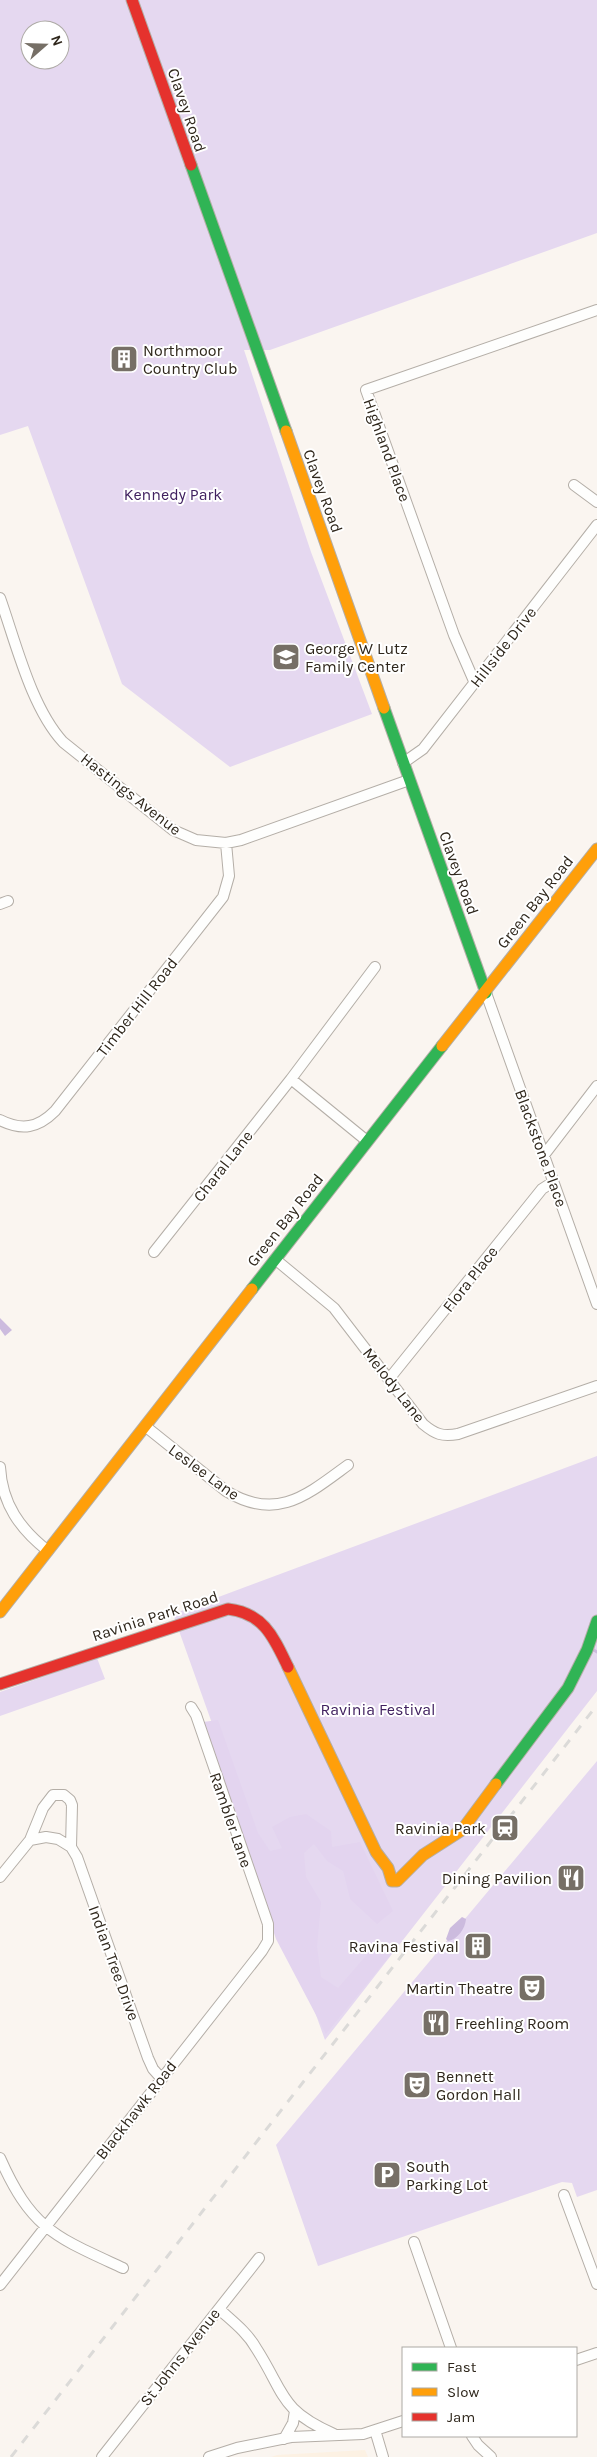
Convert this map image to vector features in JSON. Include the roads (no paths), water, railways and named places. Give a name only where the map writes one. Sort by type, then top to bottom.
[{"type":"main road","name":"Clavey Road","points":[[132,0],[486,993]]},
{"type":"main road","name":"Green Bay Road","points":[[0,1612],[366,1141],[486,993],[597,849]]},
{"type":"main road","name":"Ravinia Park Road","points":[[0,1684],[228,1609],[253,1613],[268,1630],[283,1656],[376,1852],[388,1868],[392,1881],[397,1881],[423,1855],[462,1830],[568,1688],[587,1650],[597,1621]]},
{"type":"street","name":"Highland Place","points":[[474,681],[451,626],[366,390],[597,310]]},
{"type":"street","points":[[574,485],[597,502]]},
{"type":"street","name":"Hillside Drive","points":[[403,763],[423,749],[597,525]]},
{"type":"street","name":"Hastings Avenue","points":[[0,598],[44,716],[63,742],[173,830],[196,840],[226,843],[241,840],[409,780]]},
{"type":"street","name":"Timber Hill Road","points":[[0,1120],[11,1125],[30,1127],[47,1120],[55,1111],[223,897],[229,876],[226,843]]},
{"type":"street","name":"Charal Lane","points":[[154,1252],[291,1079],[375,967]]},
{"type":"street","name":"Blackstone Place","points":[[486,993],[597,1304]]},
{"type":"street","points":[[291,1079],[366,1141]]},
{"type":"street","points":[[544,1154],[597,1086]]},
{"type":"street","name":"Flora Place","points":[[389,1379],[542,1189],[553,1182]]},
{"type":"street","name":"Melody Lane","points":[[275,1259],[334,1308],[423,1424],[434,1433],[446,1436],[458,1434],[597,1386]]},
{"type":"street","name":"Leslee Lane","points":[[145,1426],[226,1492],[256,1504],[272,1506],[296,1501],[348,1465]]},
{"type":"street","points":[[0,1468],[4,1496],[11,1512],[21,1526],[48,1551]]},
{"type":"street","name":"Rambler Lane","points":[[191,1707],[196,1715],[270,1933]]},
{"type":"street","name":"Indian Tree Drive","points":[[0,1877],[30,1840],[46,1803],[53,1796],[64,1795],[72,1805],[71,1847],[77,1857],[148,2058],[161,2078]]},
{"type":"street","points":[[30,1840],[46,1837],[58,1839],[71,1847]]},
{"type":"street","name":"Blackhawk Road","points":[[0,2285],[262,1951],[270,1933]]},
{"type":"street","points":[[0,2158],[22,2200],[44,2227],[64,2240],[122,2268]]},
{"type":"street","points":[[564,2195],[597,2284]]},
{"type":"street","points":[[414,2242],[451,2347]]},
{"type":"street","name":"St Johns Avenue","points":[[102,2457],[259,2258]]},
{"type":"street","points":[[219,2309],[245,2332],[256,2348],[280,2393],[295,2412],[306,2421],[338,2436]]},
{"type":"street","points":[[577,2360],[597,2353]]},
{"type":"street","points":[[284,2438],[293,2424],[295,2412]]},
{"type":"street","points":[[209,2457],[238,2448],[284,2438],[338,2436],[375,2430],[402,2421]]},
{"type":"street","points":[[375,2430],[384,2457]]},
{"type":"street","points":[[473,2437],[491,2457]]},
{"type":"waterway","points":[[592,1649],[597,1652]]},
{"type":"railway","points":[[11,2457],[597,1705]]},
{"type":"place","name":"Northmoor Country Club","points":[[124,359]]},
{"type":"place","name":"George W Lutz Family Center","points":[[286,657]]},
{"type":"place","name":"Ravinia Park","points":[[505,1828]]},
{"type":"place","name":"Dining Pavilion","points":[[571,1878]]},
{"type":"place","name":"Ravina Festival","points":[[478,1946]]},
{"type":"place","name":"Martin Theatre","points":[[532,1988]]},
{"type":"place","name":"Freehling Room","points":[[436,2023]]},
{"type":"place","name":"Bennett Gordon Hall","points":[[417,2085]]},
{"type":"place","name":"South Parking Lot","points":[[387,2175]]},
{"type":"park label","name":"Kennedy Park","points":[[173,494]]},
{"type":"park label","name":"Ravinia Festival","points":[[378,1709]]}]
